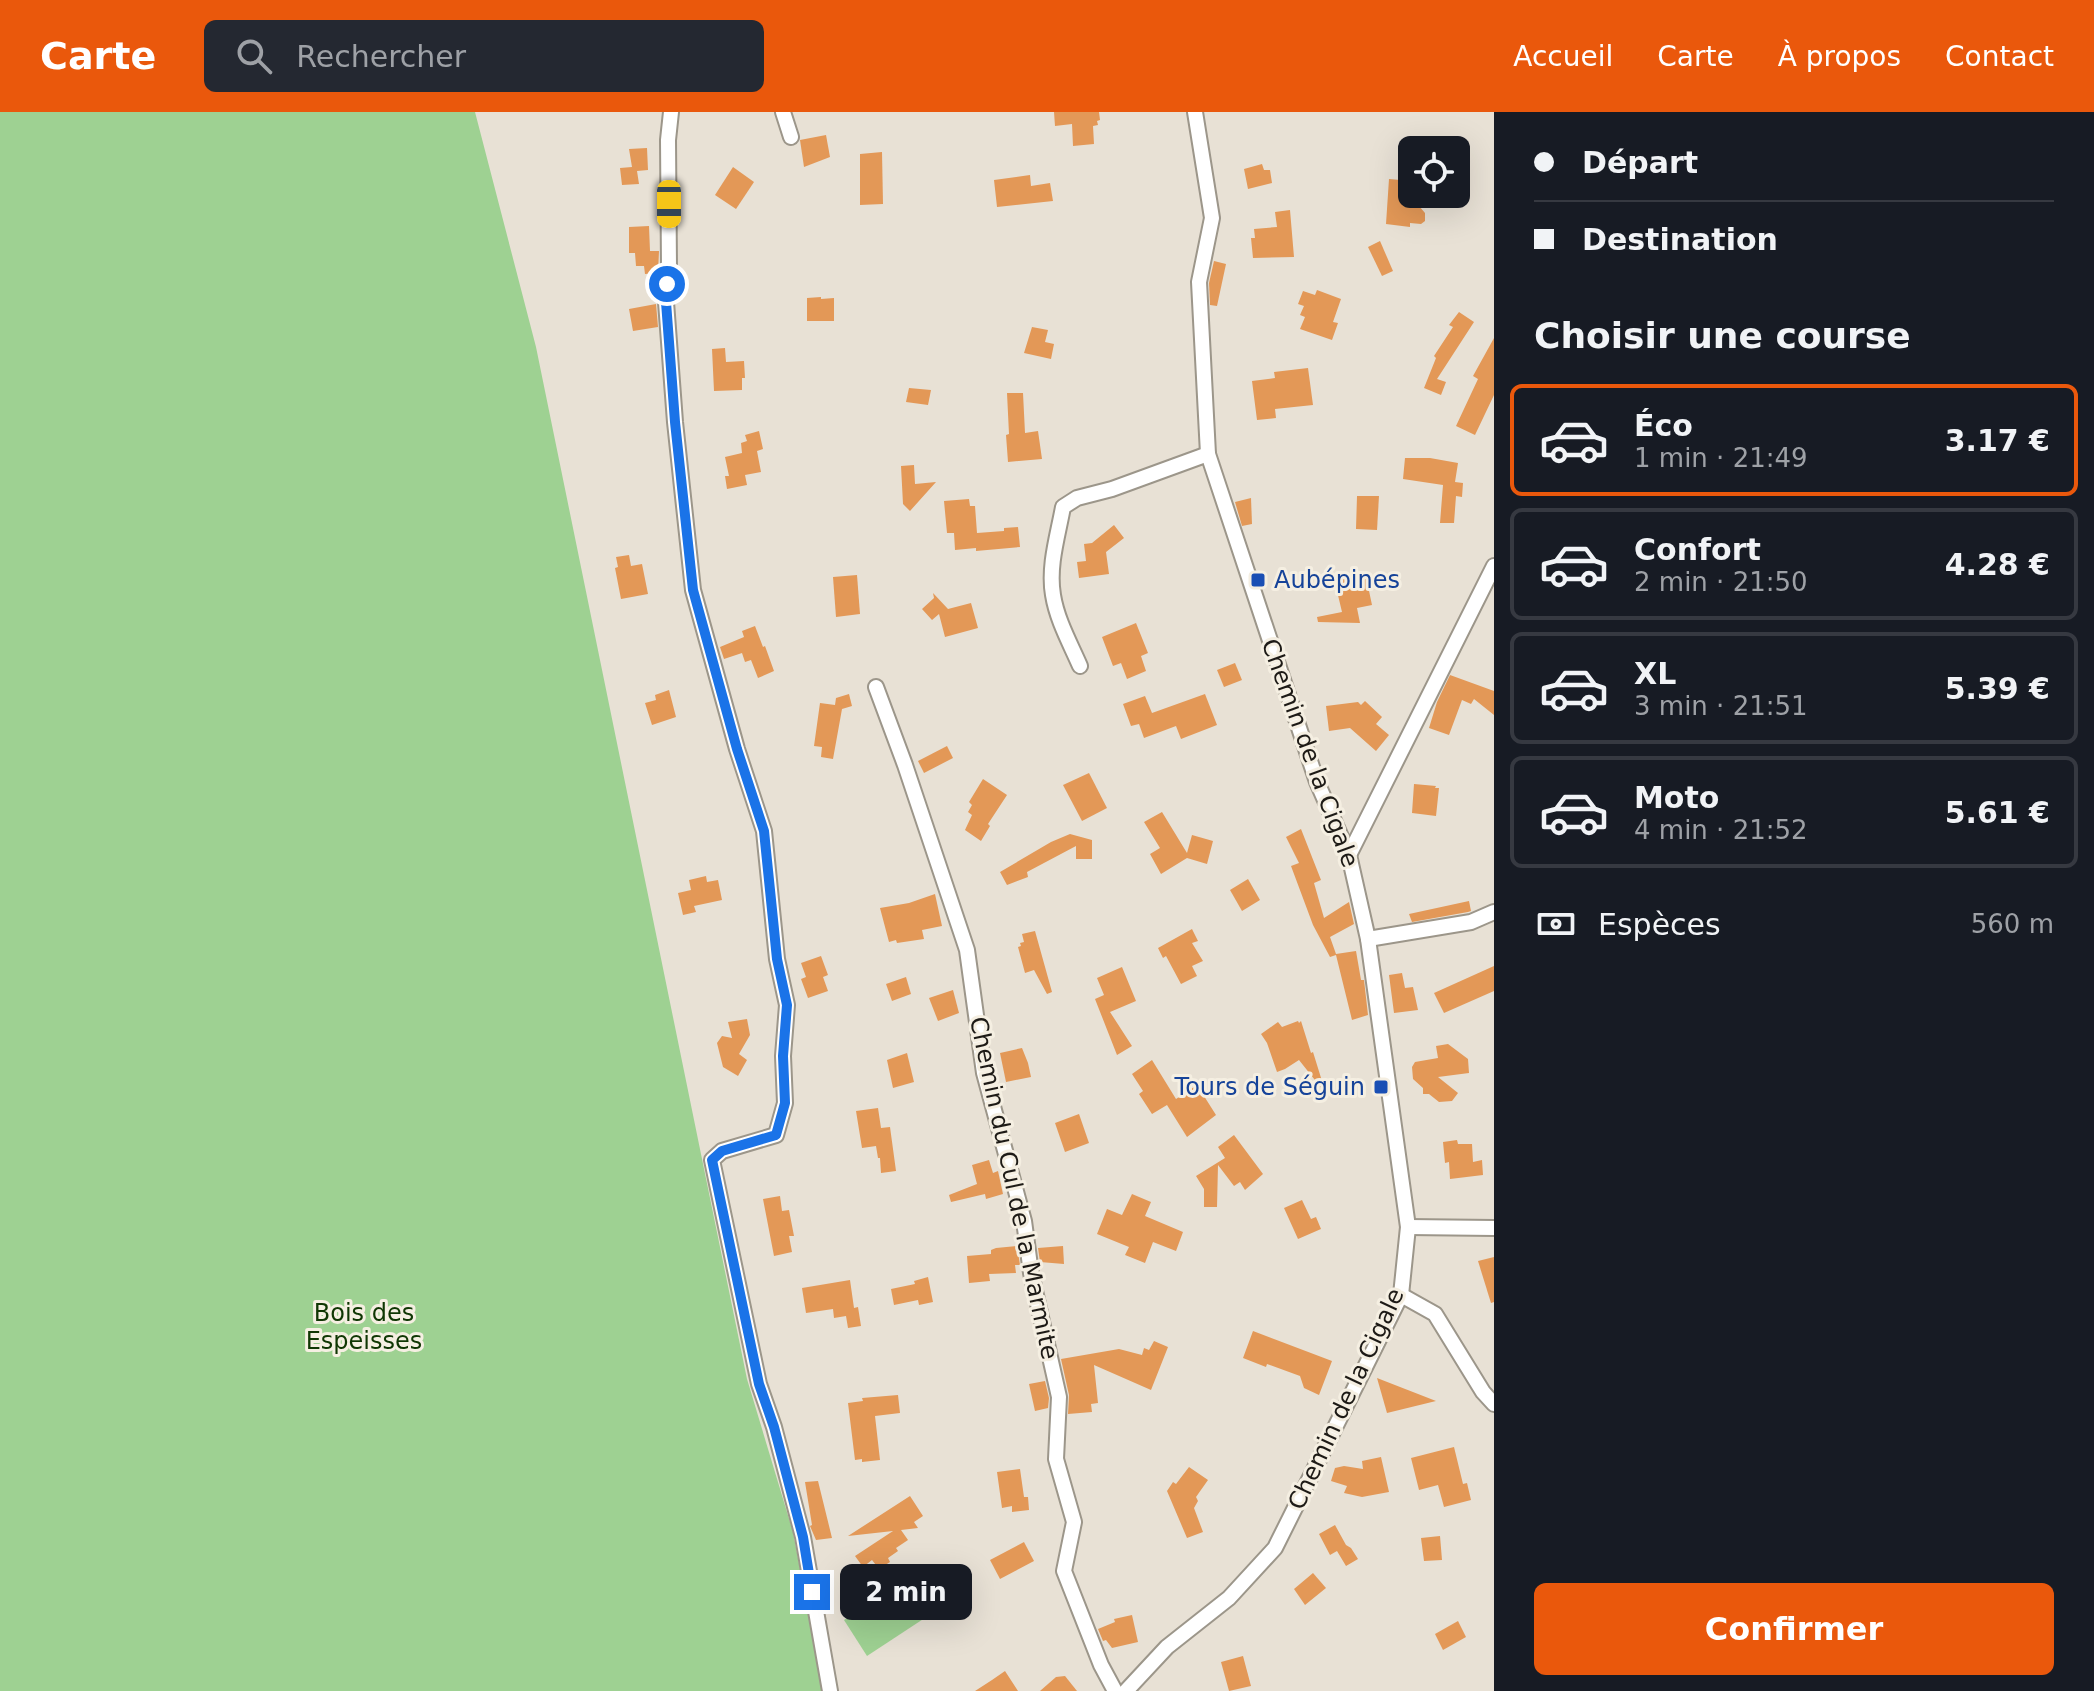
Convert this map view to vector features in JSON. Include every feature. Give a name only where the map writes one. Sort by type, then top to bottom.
[{"type":"street","points":[[671,112],[666,302],[693,590],[737,749],[764,831],[777,959],[787,1005],[783,1056],[785,1103],[776,1135],[722,1151],[712,1160],[759,1384],[774,1427],[803,1537],[830,1691]]},
{"type":"street","points":[[783,112],[791,137]]},
{"type":"street","name":"Chemin de la Cigale","points":[[1126,1691],[1167,1647],[1229,1598],[1275,1548],[1401,1295],[1408,1227],[1368,939],[1349,855],[1317,782],[1208,454],[1199,282],[1212,218],[1195,112]]},
{"type":"street","points":[[1080,666],[1058,615],[1052,592],[1052,569],[1063,507],[1077,498],[1112,489],[1208,454]]},
{"type":"street","points":[[1349,855],[1494,566]]},
{"type":"street","name":"Chemin du Cul de la Marmite","points":[[876,687],[967,950],[984,1073],[1024,1221],[1031,1273],[1059,1397],[1056,1459],[1074,1522],[1064,1571],[1101,1665],[1115,1691]]},
{"type":"street","points":[[1368,939],[1471,922],[1494,912]]},
{"type":"street","points":[[1408,1227],[1494,1228]]},
{"type":"street","points":[[1401,1295],[1435,1314],[1483,1392],[1494,1404]]},
{"type":"green space","name":"Bois des Espeisses","points":[[0,112],[475,112],[536,347],[747,1379],[793,1532],[823,1691],[0,1691]]},
{"type":"green space","points":[[914,1575],[937,1610],[867,1656],[844,1620]]},
{"type":"building","points":[[1054,112],[1099,112],[1098,125],[1093,126],[1094,144],[1073,146],[1072,124],[1055,126]]},
{"type":"building","points":[[826,135],[830,157],[804,167],[800,140]]},
{"type":"building","points":[[647,148],[648,170],[637,171],[639,184],[622,185],[620,168],[632,167],[629,149]]},
{"type":"building","points":[[882,152],[883,204],[860,205],[860,154]]},
{"type":"building","points":[[1262,164],[1264,170],[1270,170],[1272,183],[1248,189],[1244,169]]},
{"type":"building","points":[[733,167],[754,182],[736,209],[715,195]]},
{"type":"building","points":[[1030,175],[1031,186],[1050,183],[1053,201],[997,207],[994,180]]},
{"type":"building","points":[[1389,179],[1398,180],[1398,208],[1421,208],[1425,213],[1425,221],[1421,224],[1410,223],[1410,227],[1386,224]]},
{"type":"building","points":[[1290,210],[1294,257],[1253,258],[1251,238],[1255,238],[1254,229],[1277,227],[1275,212]]},
{"type":"building","points":[[649,226],[650,251],[659,251],[658,273],[645,274],[644,266],[636,266],[635,253],[629,253],[629,227]]},
{"type":"building","points":[[1380,241],[1393,271],[1382,276],[1368,247]]},
{"type":"building","points":[[1214,261],[1226,264],[1217,306],[1210,305],[1209,283]]},
{"type":"building","points":[[1317,290],[1341,299],[1333,322],[1338,323],[1332,340],[1300,329],[1305,317],[1300,315],[1304,306],[1298,304],[1303,291],[1315,295]]},
{"type":"building","points":[[807,298],[834,298],[834,321],[807,321]]},
{"type":"building","points":[[656,304],[658,327],[633,331],[629,309]]},
{"type":"building","points":[[1459,312],[1474,322],[1437,379],[1446,382],[1441,395],[1424,388],[1436,358],[1434,356]]},
{"type":"building","points":[[1032,327],[1048,330],[1045,342],[1054,344],[1051,359],[1024,353]]},
{"type":"building","points":[[1494,338],[1494,395],[1475,435],[1456,426],[1478,379],[1473,376]]},
{"type":"building","points":[[725,348],[726,362],[744,361],[742,390],[714,391],[712,349]]},
{"type":"building","points":[[1308,368],[1313,405],[1275,409],[1276,418],[1257,420],[1252,381],[1275,378],[1274,372]]},
{"type":"building","points":[[909,388],[931,390],[928,405],[906,402]]},
{"type":"building","points":[[1007,393],[1023,393],[1025,433],[1038,431],[1042,459],[1008,462]]},
{"type":"building","points":[[759,431],[763,449],[757,451],[761,472],[745,475],[747,485],[727,489],[725,476],[729,476],[725,457],[742,453],[741,443],[747,441],[745,435]]},
{"type":"building","points":[[1405,458],[1458,463],[1455,482],[1463,483],[1462,497],[1456,496],[1454,523],[1440,523],[1443,485],[1403,479]]},
{"type":"building","points":[[914,465],[915,484],[936,482],[910,511],[903,504],[901,466]]},
{"type":"building","points":[[1357,496],[1379,496],[1377,530],[1356,529]]},
{"type":"building","points":[[1251,498],[1252,524],[1242,526],[1235,502]]},
{"type":"building","points":[[969,499],[970,506],[975,506],[977,533],[1018,527],[1020,547],[955,550],[954,533],[947,533],[944,501]]},
{"type":"building","points":[[1114,525],[1124,538],[1106,552],[1109,574],[1079,578],[1077,562],[1086,561],[1084,544],[1092,543]]},
{"type":"building","points":[[629,555],[631,566],[642,564],[648,594],[621,599],[616,557]]},
{"type":"building","points":[[1365,572],[1372,605],[1357,608],[1360,623],[1318,622],[1317,617],[1342,612],[1337,591],[1343,590],[1341,578]]},
{"type":"building","points":[[857,575],[860,614],[836,617],[833,577]]},
{"type":"building","points":[[933,593],[948,609],[971,603],[978,628],[945,637],[939,614],[932,620],[922,609],[934,598]]},
{"type":"building","points":[[1136,623],[1148,653],[1141,656],[1146,671],[1127,679],[1121,663],[1113,666],[1102,637]]},
{"type":"building","points":[[755,626],[774,671],[758,678],[751,660],[745,662],[742,653],[724,659],[720,647],[744,637],[742,631]]},
{"type":"building","points":[[1235,663],[1242,680],[1224,687],[1217,670]]},
{"type":"building","points":[[1450,675],[1494,691],[1494,715],[1474,699],[1471,704],[1462,700],[1449,735],[1429,728]]},
{"type":"building","points":[[669,690],[676,717],[652,725],[645,703],[656,700],[655,695]]},
{"type":"building","points":[[849,694],[852,706],[842,709],[833,759],[821,757],[822,747],[814,746],[820,703],[835,705],[836,698]]},
{"type":"building","points":[[1205,694],[1217,725],[1181,739],[1176,726],[1144,738],[1139,724],[1131,726],[1123,704],[1145,696],[1152,713]]},
{"type":"building","points":[[1365,701],[1382,717],[1376,724],[1389,735],[1376,751],[1350,728],[1329,731],[1326,706],[1358,702],[1361,705]]},
{"type":"building","points":[[947,746],[953,758],[924,773],[918,761]]},
{"type":"building","points":[[1089,773],[1107,808],[1082,821],[1063,785]]},
{"type":"building","points":[[983,779],[1007,795],[981,841],[965,830],[972,815],[968,812],[972,805],[969,802]]},
{"type":"building","points":[[1414,784],[1439,788],[1436,816],[1412,813]]},
{"type":"building","points":[[1162,812],[1187,853],[1192,835],[1213,841],[1207,864],[1187,858],[1161,874],[1150,854],[1160,848],[1144,822]]},
{"type":"building","points":[[1301,829],[1321,880],[1314,883],[1324,918],[1349,902],[1354,924],[1330,937],[1336,954],[1356,951],[1361,980],[1364,980],[1368,1015],[1352,1020],[1336,955],[1330,957],[1313,925],[1291,866],[1299,863],[1286,837]]},
{"type":"building","points":[[1070,834],[1092,840],[1092,859],[1076,859],[1076,846],[1027,872],[1028,877],[1007,885],[1000,872]]},
{"type":"building","points":[[706,876],[707,882],[718,880],[722,900],[694,906],[696,912],[683,915],[678,893],[691,890],[689,880]]},
{"type":"building","points":[[1248,879],[1260,900],[1242,911],[1230,890]]},
{"type":"building","points":[[935,894],[942,926],[922,930],[924,939],[889,942],[880,908]]},
{"type":"building","points":[[1469,901],[1471,911],[1468,912],[1412,922],[1409,914]]},
{"type":"building","points":[[1192,929],[1198,941],[1192,943],[1203,961],[1192,966],[1197,976],[1181,984],[1166,956],[1163,958],[1158,948]]},
{"type":"building","points":[[1035,931],[1052,992],[1047,994],[1034,970],[1025,973],[1018,947],[1024,942],[1022,934]]},
{"type":"building","points":[[821,956],[828,975],[823,977],[828,991],[808,998],[801,979],[806,977],[801,963]]},
{"type":"building","points":[[1494,966],[1494,991],[1444,1013],[1434,993]]},
{"type":"building","points":[[1122,967],[1136,1001],[1110,1012],[1132,1046],[1117,1055],[1095,999],[1104,995],[1097,978]]},
{"type":"building","points":[[1402,973],[1405,988],[1413,987],[1418,1010],[1394,1013],[1389,975]]},
{"type":"building","points":[[906,977],[911,994],[892,1001],[886,984]]},
{"type":"building","points":[[953,990],[959,1013],[938,1021],[929,998]]},
{"type":"building","points":[[747,1019],[750,1035],[739,1054],[747,1060],[738,1076],[723,1067],[717,1043],[722,1036],[732,1038],[728,1022]]},
{"type":"building","points":[[1301,1021],[1313,1052],[1326,1094],[1299,1060],[1277,1072],[1261,1034],[1278,1022],[1282,1027]]},
{"type":"building","points":[[1448,1044],[1468,1059],[1469,1073],[1438,1077],[1458,1093],[1452,1101],[1439,1102],[1429,1094],[1423,1094],[1423,1088],[1413,1079],[1412,1067],[1415,1062],[1438,1058],[1436,1046]]},
{"type":"building","points":[[1022,1048],[1031,1077],[1006,1082],[1000,1053]]},
{"type":"building","points":[[907,1053],[914,1082],[893,1088],[887,1060]]},
{"type":"building","points":[[1152,1060],[1176,1099],[1197,1085],[1216,1115],[1187,1137],[1167,1105],[1152,1114],[1139,1094],[1143,1091],[1132,1074]]},
{"type":"building","points":[[878,1108],[881,1128],[890,1127],[896,1171],[881,1173],[876,1146],[862,1148],[856,1111]]},
{"type":"building","points":[[1079,1114],[1089,1143],[1065,1152],[1055,1123]]},
{"type":"building","points":[[1234,1135],[1263,1174],[1245,1190],[1240,1182],[1234,1186],[1218,1165],[1217,1207],[1204,1207],[1204,1189],[1196,1176],[1225,1158],[1218,1147]]},
{"type":"building","points":[[1457,1140],[1458,1144],[1472,1144],[1473,1162],[1482,1160],[1483,1175],[1450,1179],[1443,1142]]},
{"type":"building","points":[[989,1160],[993,1173],[998,1171],[1003,1194],[986,1199],[985,1194],[951,1202],[949,1195],[977,1184],[972,1165]]},
{"type":"building","points":[[1132,1194],[1151,1202],[1145,1216],[1183,1232],[1176,1251],[1153,1242],[1145,1263],[1125,1255],[1129,1247],[1097,1234],[1107,1209],[1122,1215]]},
{"type":"building","points":[[780,1196],[782,1211],[789,1210],[794,1236],[789,1236],[792,1252],[774,1256],[763,1199]]},
{"type":"building","points":[[1302,1200],[1311,1219],[1316,1217],[1321,1229],[1298,1239],[1284,1208]]},
{"type":"building","points":[[1017,1246],[1020,1265],[1015,1265],[1016,1273],[989,1274],[990,1281],[969,1283],[967,1256],[991,1254],[991,1250],[996,1248]]},
{"type":"building","points":[[1063,1246],[1064,1264],[1040,1262],[1038,1248]]},
{"type":"building","points":[[1494,1257],[1494,1302],[1491,1303],[1478,1261]]},
{"type":"building","points":[[928,1277],[933,1302],[919,1305],[918,1300],[894,1305],[891,1289],[915,1284],[914,1281]]},
{"type":"building","points":[[850,1280],[854,1308],[858,1307],[861,1326],[848,1328],[846,1316],[834,1318],[833,1309],[806,1313],[802,1288]]},
{"type":"building","points":[[1253,1331],[1332,1361],[1319,1395],[1304,1388],[1300,1376],[1243,1358]]},
{"type":"building","points":[[1154,1341],[1168,1347],[1151,1390],[1094,1365],[1098,1403],[1091,1404],[1092,1412],[1068,1414],[1069,1395],[1061,1359],[1119,1349],[1142,1355],[1144,1348],[1149,1350]]},
{"type":"building","points":[[1377,1378],[1436,1401],[1387,1413]]},
{"type":"building","points":[[1045,1381],[1048,1408],[1035,1411],[1029,1384]]},
{"type":"building","points":[[898,1395],[900,1413],[875,1416],[880,1460],[855,1460],[848,1403],[863,1401],[862,1398]]},
{"type":"building","points":[[1454,1447],[1463,1484],[1467,1483],[1471,1500],[1444,1507],[1438,1485],[1419,1490],[1411,1458]]},
{"type":"building","points":[[1381,1457],[1389,1492],[1362,1497],[1344,1493],[1347,1486],[1331,1481],[1335,1468],[1363,1469],[1362,1461]]},
{"type":"building","points":[[1189,1467],[1208,1480],[1196,1497],[1198,1501],[1194,1508],[1203,1532],[1187,1538],[1167,1491]]},
{"type":"building","points":[[1020,1469],[1029,1510],[1012,1512],[1012,1506],[1002,1508],[997,1472]]},
{"type":"building","points":[[818,1481],[832,1538],[816,1540],[810,1526],[805,1482]]},
{"type":"building","points":[[910,1496],[923,1516],[914,1522],[918,1528],[901,1530],[908,1540],[896,1548],[898,1551],[888,1558],[890,1562],[879,1569],[872,1560],[863,1567],[855,1556],[893,1531],[848,1536]]},
{"type":"building","points":[[1335,1525],[1358,1559],[1346,1566],[1337,1551],[1330,1555],[1319,1534]]},
{"type":"building","points":[[1440,1536],[1442,1560],[1424,1561],[1421,1538]]},
{"type":"building","points":[[1024,1542],[1034,1561],[1000,1579],[990,1560]]},
{"type":"building","points":[[1313,1573],[1326,1588],[1305,1605],[1294,1589]]},
{"type":"building","points":[[1132,1615],[1138,1642],[1112,1648],[1106,1640],[1103,1641],[1098,1629],[1115,1622],[1114,1619]]},
{"type":"building","points":[[1458,1621],[1466,1637],[1443,1650],[1435,1634]]},
{"type":"building","points":[[1243,1656],[1251,1686],[1229,1691],[1221,1662]]},
{"type":"building","points":[[1005,1671],[1018,1691],[975,1691],[992,1680]]},
{"type":"building","points":[[1065,1676],[1077,1691],[1040,1691],[1056,1677]]},
{"type":"place","name":"Aubépines","points":[[1258,580]]},
{"type":"place","name":"Tours de Séguin","points":[[1381,1087]]},
{"type":"route","points":[[667,284],[675,422],[693,590],[737,749],[764,831],[777,959],[787,1005],[783,1056],[785,1103],[776,1135],[722,1151],[712,1160],[759,1384],[774,1427],[803,1537],[812,1592]]}]
